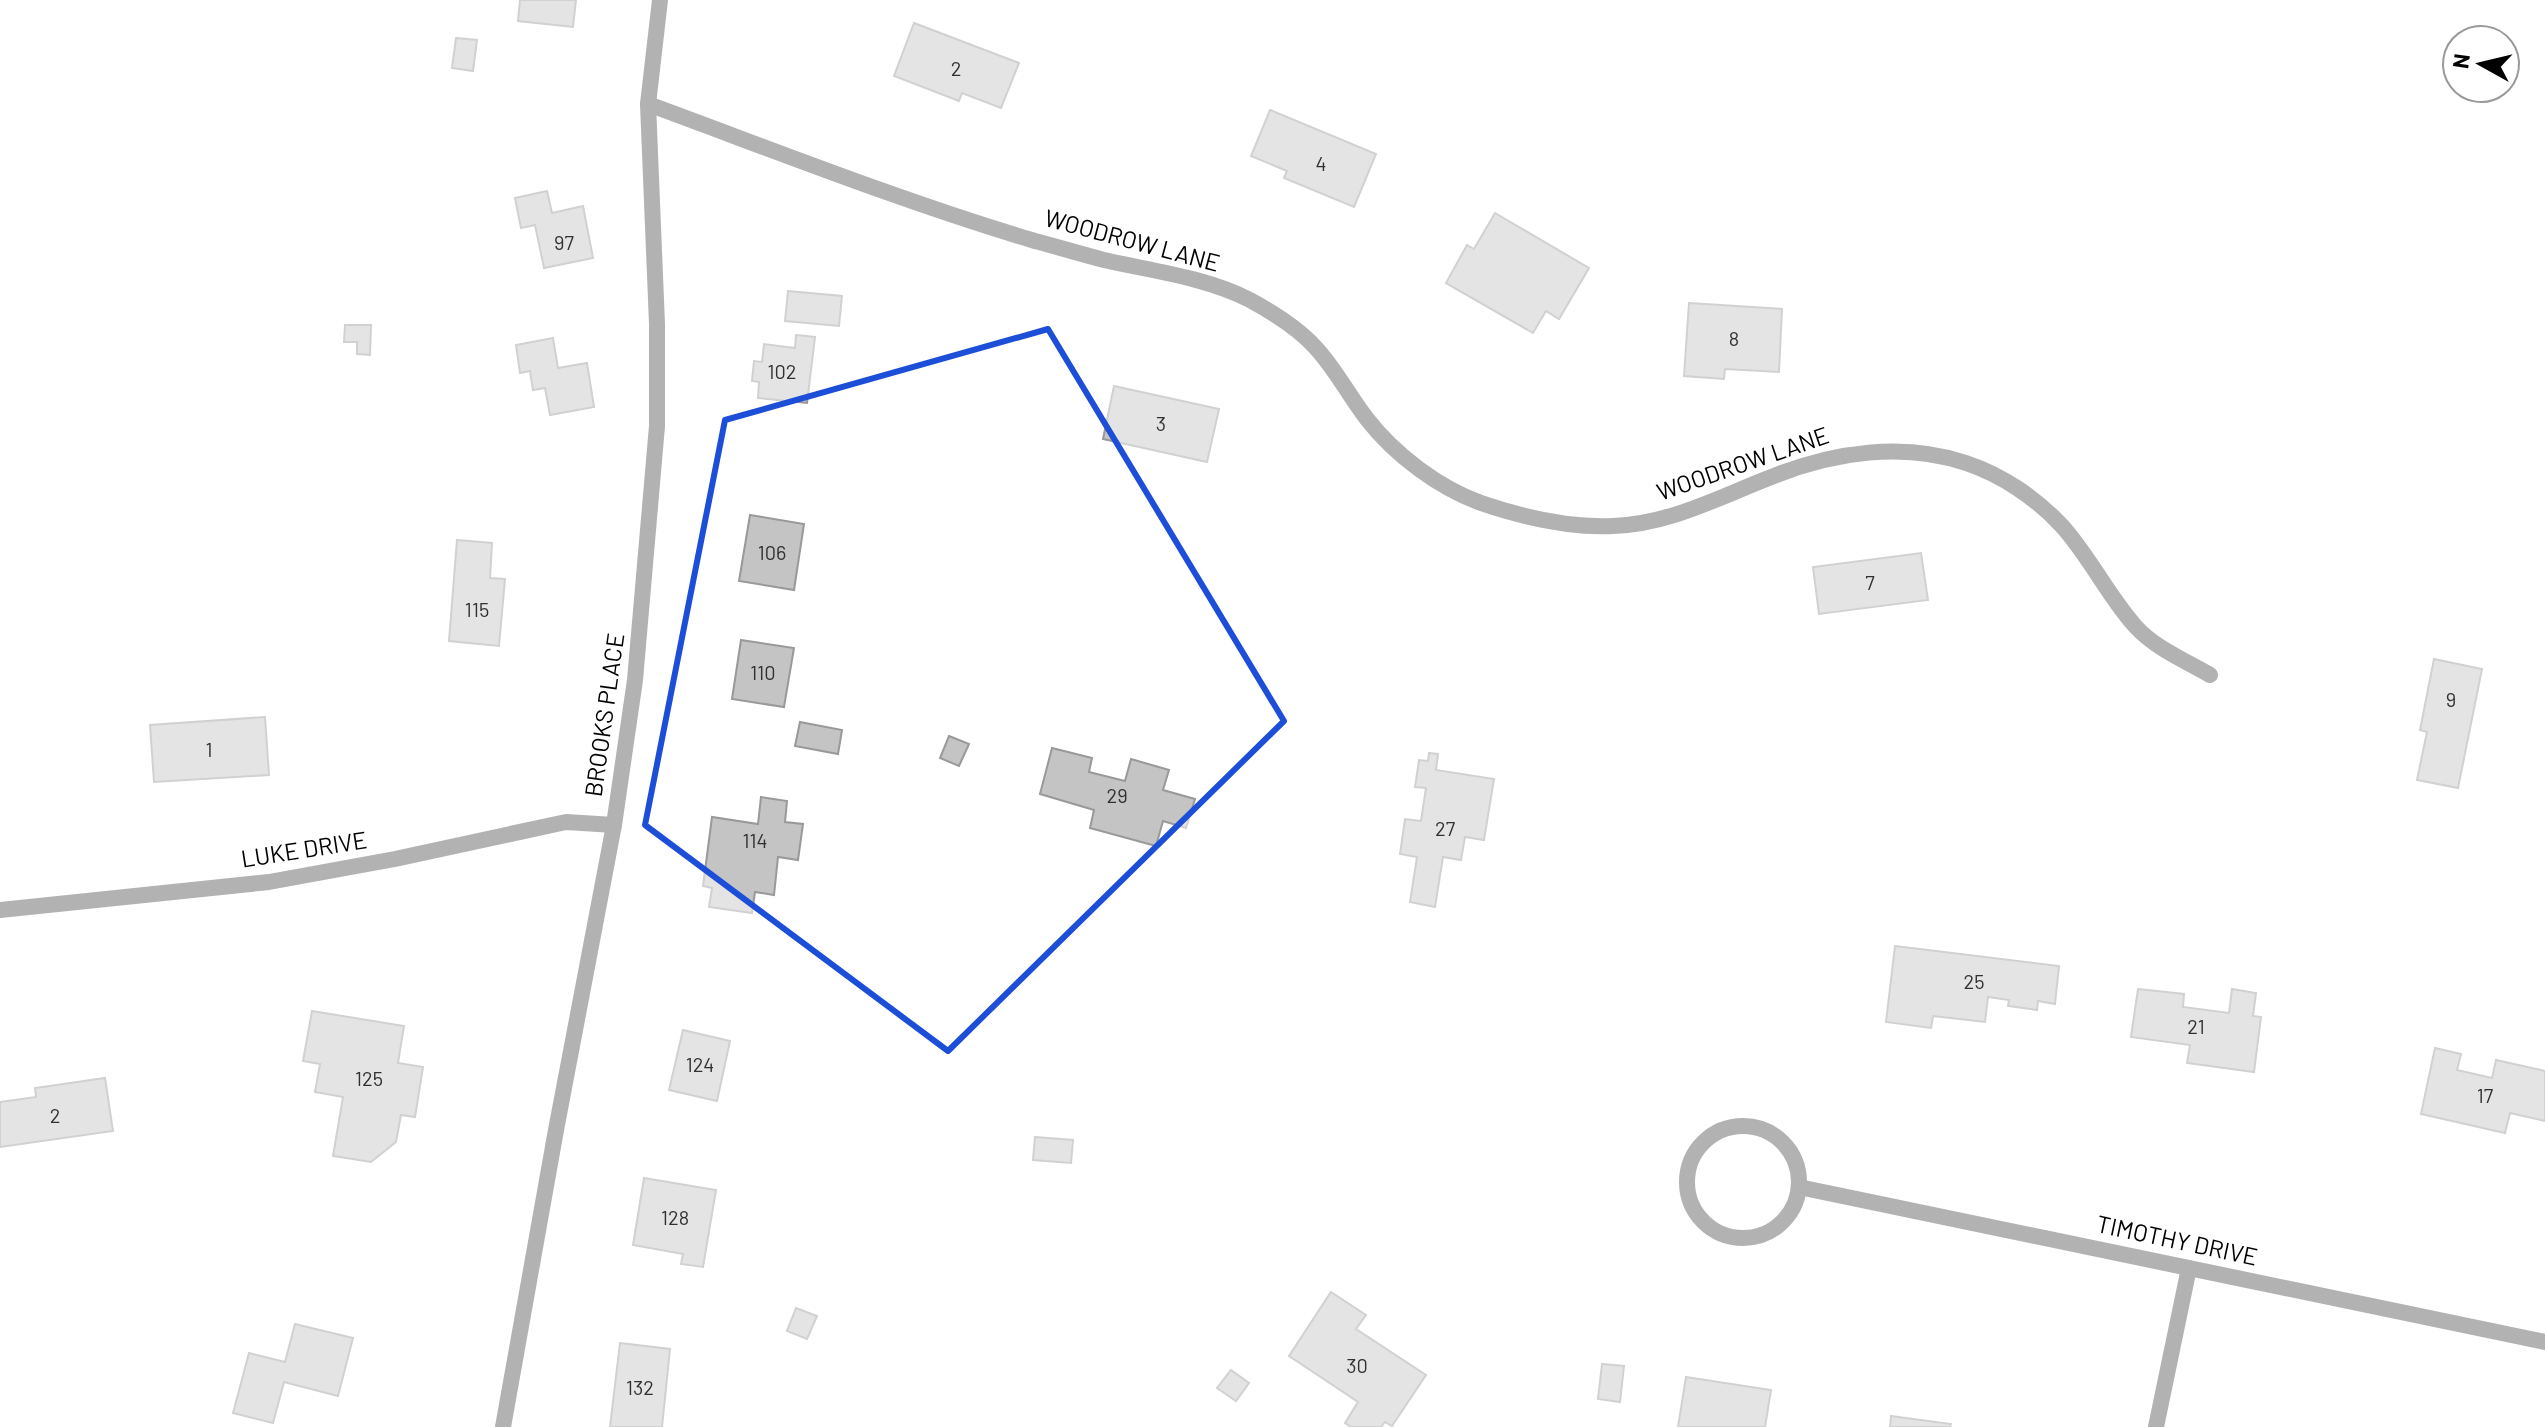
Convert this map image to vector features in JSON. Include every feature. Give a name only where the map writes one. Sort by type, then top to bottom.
[{"type":"street","name":"BROOKS PLACE","points":[[503,1427],[614,825],[638,652],[657,426],[657,324],[648,104],[660,0]]},
{"type":"street","name":"WOODROW LANE","points":[[648,104],[953,215],[1103,259],[1173,274],[1248,299],[1282,319],[1315,346],[1370,423],[1439,483],[1479,502],[1524,515],[1569,524],[1614,526],[1659,519],[1703,507],[1774,475],[1849,454],[1887,451],[1928,454],[1966,463],[2003,480],[2034,500],[2063,527],[2139,631],[2210,675]]},
{"type":"street","name":"LUKE DRIVE","points":[[0,910],[269,882],[395,859],[566,822],[614,825]]},
{"type":"street","points":[[1748,1125],[1761,1128],[1782,1141],[1796,1162],[1799,1187],[1791,1211],[1773,1229],[1762,1235],[1737,1238],[1714,1230],[1695,1213],[1687,1189],[1687,1176],[1695,1152],[1712,1134],[1748,1125]]},
{"type":"street","name":"TIMOTHY DRIVE","points":[[1799,1187],[2545,1342]]},
{"type":"street","points":[[2156,1427],[2189,1268]]},
{"type":"highlighted area","points":[[1048,329],[1284,721],[948,1051],[645,825],[725,420]]},
{"type":"building","points":[[520,0],[576,0],[573,27],[518,21]]},
{"type":"building","points":[[914,23],[1019,63],[1001,108],[962,93],[959,101],[894,76]]},
{"type":"building","points":[[456,38],[477,40],[473,71],[452,68]]},
{"type":"building","points":[[1270,110],[1376,154],[1354,207],[1284,178],[1287,171],[1251,156]]},
{"type":"building","points":[[547,191],[552,213],[583,206],[593,258],[544,268],[535,225],[521,228],[515,198]]},
{"type":"building","points":[[1495,213],[1589,268],[1559,319],[1546,311],[1533,333],[1446,283],[1467,245],[1474,249]]},
{"type":"building","points":[[788,291],[842,296],[839,326],[785,321]]},
{"type":"building","points":[[1689,303],[1782,309],[1779,372],[1725,369],[1724,379],[1684,376]]},
{"type":"building","points":[[345,325],[371,325],[370,355],[357,354],[357,342],[344,342]]},
{"type":"building","points":[[796,335],[815,337],[807,403],[758,398],[759,382],[752,381],[754,361],[762,362],[764,344],[795,348]]},
{"type":"building","points":[[553,338],[558,368],[587,363],[594,407],[550,415],[545,388],[533,390],[530,371],[520,373],[516,345]]},
{"type":"building","points":[[1114,386],[1219,409],[1207,462],[1103,439]]},
{"type":"building","points":[[750,515],[804,524],[794,590],[739,581]]},
{"type":"building","points":[[457,540],[492,543],[490,578],[505,579],[499,646],[449,641]]},
{"type":"building","points":[[1921,553],[1928,600],[1819,614],[1813,567]]},
{"type":"building","points":[[741,640],[794,648],[784,707],[732,699]]},
{"type":"building","points":[[2434,659],[2482,669],[2458,788],[2417,780],[2427,732],[2420,730]]},
{"type":"building","points":[[265,717],[269,775],[154,782],[150,725]]},
{"type":"building","points":[[800,722],[842,730],[838,754],[795,746]]},
{"type":"building","points":[[949,736],[969,744],[959,766],[940,758]]},
{"type":"building","points":[[1052,748],[1092,758],[1089,772],[1125,781],[1131,759],[1169,770],[1163,790],[1195,799],[1186,828],[1163,821],[1156,846],[1090,828],[1094,810],[1040,794]]},
{"type":"building","points":[[1429,753],[1438,754],[1436,770],[1494,779],[1484,840],[1465,837],[1461,860],[1443,857],[1435,907],[1410,902],[1417,857],[1400,854],[1405,819],[1421,821],[1426,788],[1415,787],[1419,760],[1428,761]]},
{"type":"building","points":[[761,797],[787,801],[785,822],[803,824],[798,860],[778,857],[774,895],[755,892],[752,913],[709,907],[712,888],[703,886],[712,817],[758,824]]},
{"type":"building","points":[[1895,946],[2059,966],[2055,1004],[2038,1001],[2037,1010],[2008,1006],[2009,1000],[1988,997],[1985,1022],[1933,1016],[1931,1028],[1886,1022]]},
{"type":"building","points":[[2138,989],[2184,994],[2183,1007],[2229,1013],[2232,989],[2256,993],[2253,1016],[2261,1017],[2254,1072],[2187,1063],[2190,1045],[2131,1037]]},
{"type":"building","points":[[312,1011],[404,1026],[398,1063],[423,1067],[415,1117],[401,1115],[396,1142],[371,1162],[333,1156],[343,1097],[315,1092],[320,1064],[303,1061]]},
{"type":"building","points":[[683,1030],[730,1041],[717,1101],[669,1090]]},
{"type":"building","points":[[2435,1048],[2461,1054],[2457,1070],[2492,1078],[2496,1060],[2545,1071],[2545,1121],[2510,1113],[2505,1133],[2421,1114]]},
{"type":"building","points":[[105,1078],[113,1131],[0,1147],[0,1102],[36,1097],[35,1088]]},
{"type":"building","points":[[1035,1137],[1073,1140],[1071,1163],[1033,1160]]},
{"type":"building","points":[[644,1178],[716,1190],[703,1267],[681,1264],[683,1254],[633,1245]]},
{"type":"building","points":[[1331,1292],[1366,1315],[1356,1329],[1426,1375],[1392,1426],[1385,1422],[1381,1427],[1351,1427],[1345,1423],[1358,1402],[1289,1356]]},
{"type":"building","points":[[796,1308],[817,1316],[807,1339],[787,1331]]},
{"type":"building","points":[[295,1324],[353,1338],[338,1396],[284,1382],[273,1423],[233,1413],[249,1353],[285,1362]]},
{"type":"building","points":[[620,1343],[670,1349],[662,1427],[610,1427]]},
{"type":"building","points":[[1602,1364],[1624,1366],[1620,1402],[1598,1399]]},
{"type":"building","points":[[1231,1370],[1249,1383],[1236,1401],[1217,1388]]},
{"type":"building","points":[[1686,1377],[1771,1390],[1765,1427],[1678,1427]]},
{"type":"building","points":[[1891,1416],[1951,1424],[1950,1427],[1890,1427]]}]
